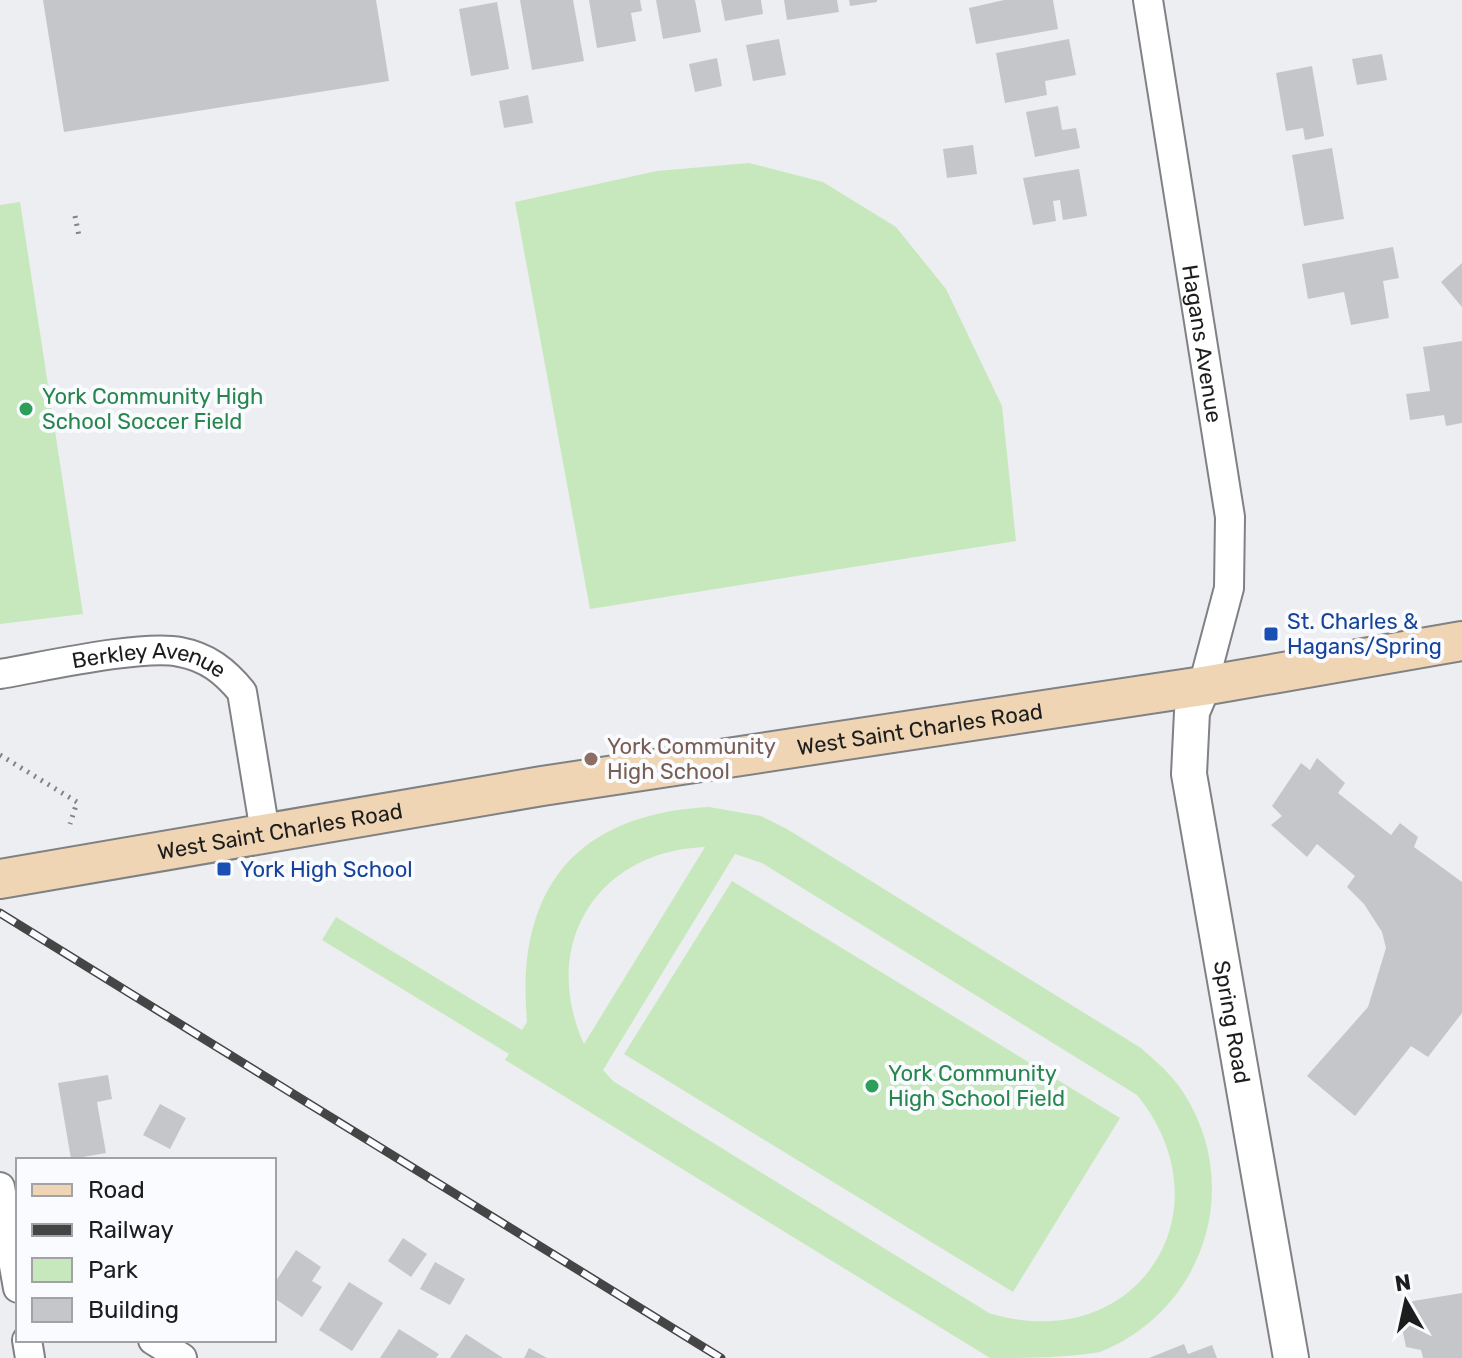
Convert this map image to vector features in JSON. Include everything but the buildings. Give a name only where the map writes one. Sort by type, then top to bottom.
[{"type":"main road","name":"West Saint Charles Road","points":[[0,879],[265,832],[963,719],[1203,686],[1462,641]]},
{"type":"street","name":"Hagans Avenue","points":[[1148,0],[1230,517],[1229,588],[1203,686]]},
{"type":"street","name":"Berkley Avenue","points":[[0,674],[134,653],[178,651],[209,661],[229,676],[242,692],[265,832]]},
{"type":"street","name":"Spring Road","points":[[1203,686],[1192,712],[1189,774],[1291,1358]]},
{"type":"street","points":[[0,1187],[16,1267]]},
{"type":"street","points":[[156,1342],[182,1358]]},
{"type":"path","points":[[75,216],[79,236]]},
{"type":"path","points":[[0,755],[77,802],[70,824]]},
{"type":"green space","points":[[749,163],[823,182],[896,227],[946,289],[1002,406],[1016,541],[590,609],[515,202],[657,171]]},
{"type":"green space","name":"York Community High School Soccer Field","points":[[20,202],[83,614],[0,624],[0,205]]},
{"type":"green space","points":[[709,807],[761,816],[787,829],[1141,1048],[1164,1068],[1183,1092],[1201,1129],[1211,1167],[1211,1205],[1203,1242],[1188,1277],[1165,1307],[1136,1333],[1100,1352],[1060,1357],[990,1358],[505,1060],[509,1054],[322,940],[336,917],[522,1030],[527,1022],[526,975],[532,934],[544,898],[563,868],[589,843],[622,825],[662,813]],"holes":[[[705,847],[584,1044],[572,1007],[569,972],[574,939],[587,910],[607,885],[634,866],[667,853]],[[735,854],[762,863],[1137,1095],[1164,1140],[1174,1185],[1170,1227],[1153,1265],[1125,1295],[1087,1314],[1041,1321],[989,1313],[613,1081],[603,1070]]]},
{"type":"green space","name":"York Community High School Field","points":[[732,881],[1120,1118],[1013,1292],[624,1054]]},
{"type":"railway","points":[[0,913],[721,1358]]},
{"type":"place","name":"York Community High School Soccer Field","points":[[26,409]]},
{"type":"place","name":"St. Charles & Hagans/Spring","points":[[1271,634]]},
{"type":"place","name":"York Community High School","points":[[591,759]]},
{"type":"place","name":"York High School","points":[[224,869]]},
{"type":"place","name":"York Community High School Field","points":[[872,1086]]}]
